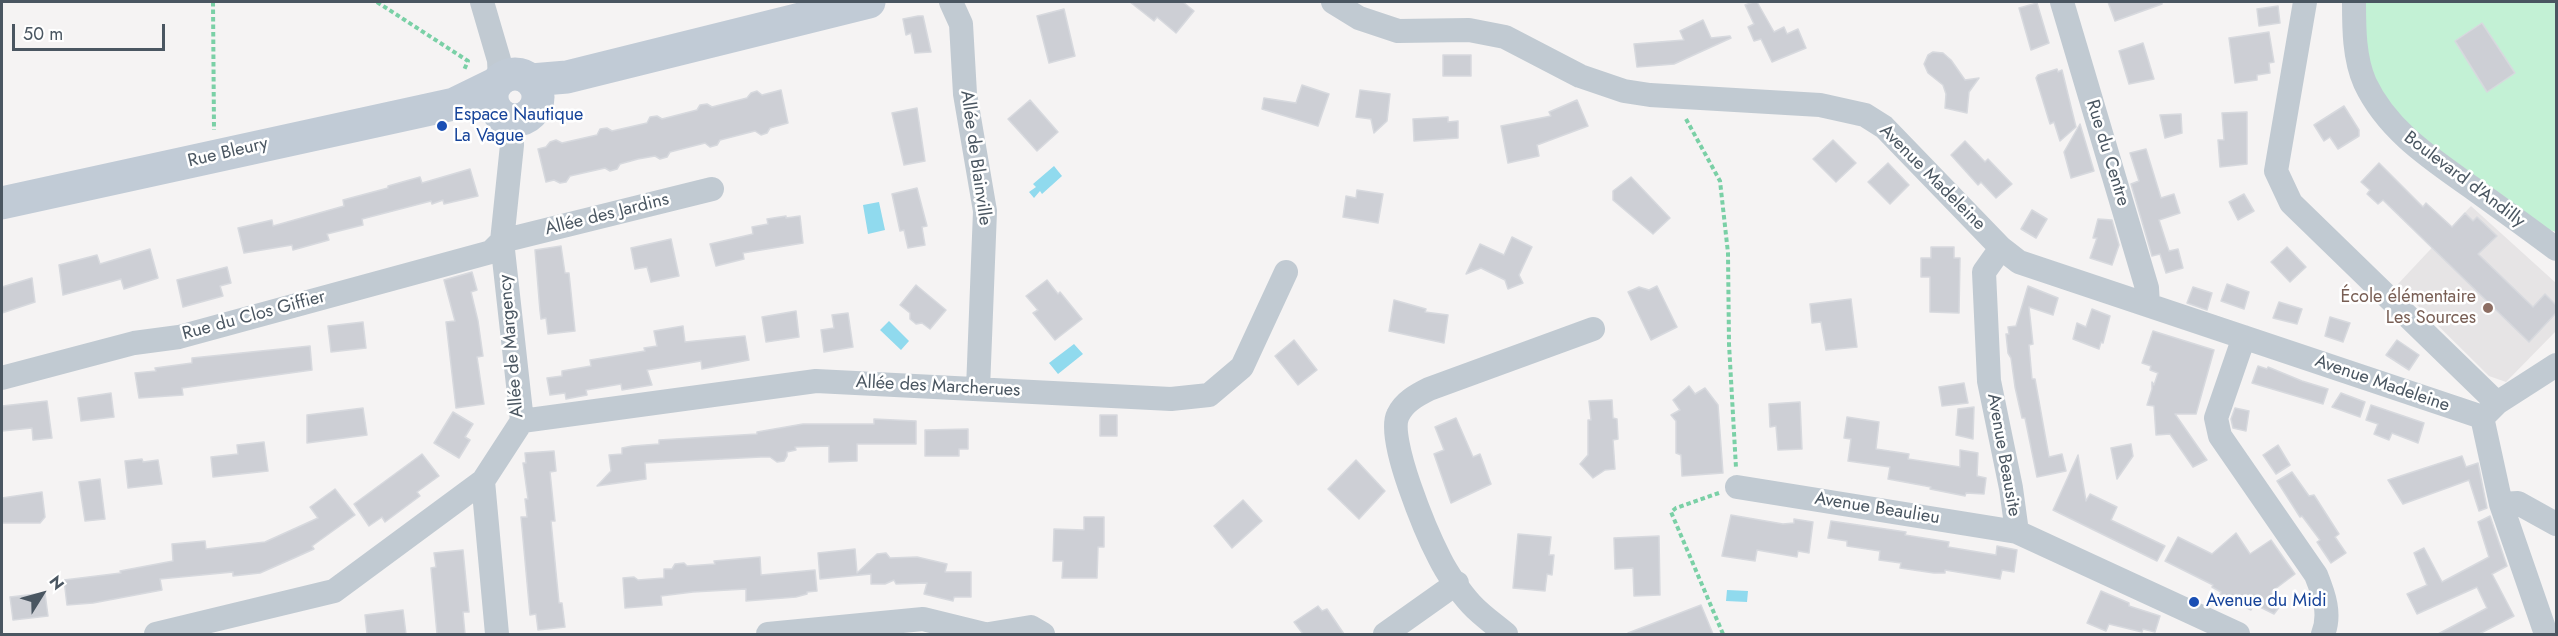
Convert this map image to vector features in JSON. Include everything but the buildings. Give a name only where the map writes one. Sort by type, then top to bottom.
[{"type":"street","name":"Allée de Margency","points":[[482,2],[499,60],[514,95],[512,145],[502,241],[522,421],[483,481]]},
{"type":"street","points":[[494,2],[512,60],[514,95],[563,82],[577,74],[816,8],[869,2]]},
{"type":"street","name":"Allée de Blainville","points":[[951,2],[961,24],[965,94],[985,211],[978,389]]},
{"type":"street","name":"Avenue Madeleine","points":[[1333,2],[1359,18],[1398,31],[1412,33],[1469,30],[1505,37],[1580,76],[1624,91],[1650,95],[1820,105],[1865,115],[1884,127],[2001,248],[2019,262],[2244,337],[2490,410]]},
{"type":"street","name":"Rue du Centre","points":[[2062,2],[2147,288],[2148,305]]},
{"type":"street","points":[[2305,2],[2276,171],[2291,203],[2490,410],[2501,504],[2542,633]]},
{"type":"street","name":"Boulevard d'Andilly","points":[[2354,2],[2354,33],[2359,65],[2375,101],[2395,128],[2421,151],[2556,249]]},
{"type":"street","name":"Rue Bleury","points":[[2,203],[454,104],[480,106],[514,95]]},
{"type":"street","name":"Allée des Jardins","points":[[502,241],[712,189]]},
{"type":"street","name":"Rue du Clos Giffier","points":[[2,378],[134,343],[179,337],[490,252],[502,241]]},
{"type":"street","name":"Avenue Beausite","points":[[2001,248],[1984,272],[1989,381],[2011,488],[2017,531],[2238,634]]},
{"type":"street","name":"Allée des Marcherues","points":[[522,421],[816,381],[1171,399],[1209,395],[1242,367],[1286,272]]},
{"type":"street","points":[[1506,634],[1471,604],[1440,560],[1415,501],[1395,432],[1397,415],[1411,399],[1429,389],[1593,328]]},
{"type":"street","points":[[2244,337],[2216,418],[2220,436],[2316,575],[2324,595],[2328,621],[2323,634]]},
{"type":"street","points":[[2490,410],[2556,365]]},
{"type":"street","points":[[156,634],[334,591],[483,481]]},
{"type":"street","points":[[483,481],[497,634]]},
{"type":"street","name":"Avenue Beaulieu","points":[[1737,487],[2017,531]]},
{"type":"street","points":[[2501,504],[2518,503],[2556,524]]},
{"type":"street","points":[[1385,634],[1457,583]]},
{"type":"street","points":[[768,634],[842,631],[922,619],[984,634]]},
{"type":"street","points":[[989,634],[1032,627],[1043,634]]},
{"type":"path","points":[[213,2],[215,156]]},
{"type":"path","points":[[377,2],[468,61]]},
{"type":"path","points":[[1696,133],[1720,181],[1728,253],[1729,344],[1737,487],[1676,508],[1671,512],[1723,634]]},
{"type":"shaded area","name":"École élémentaire Les Sources","points":[[2471,206],[2556,283],[2556,331],[2506,382],[2489,376],[2397,285]]},
{"type":"green space","points":[[2358,2],[2556,2],[2556,232],[2536,225],[2422,144],[2359,65]]},
{"type":"water","points":[[1054,166],[1062,176],[1034,198],[1029,192],[1036,187],[1033,184]]},
{"type":"water","points":[[879,202],[885,230],[868,234],[863,205]]},
{"type":"water","points":[[889,321],[909,341],[901,350],[880,330]]},
{"type":"water","points":[[1074,344],[1083,354],[1058,374],[1049,363]]},
{"type":"water","points":[[1727,590],[1748,591],[1747,602],[1726,601]]},
{"type":"place","name":"Espace Nautique La Vague","points":[[442,126]]},
{"type":"place","name":"École élémentaire Les Sources","points":[[2488,308]]},
{"type":"place","name":"Avenue du Midi","points":[[2194,602]]}]
